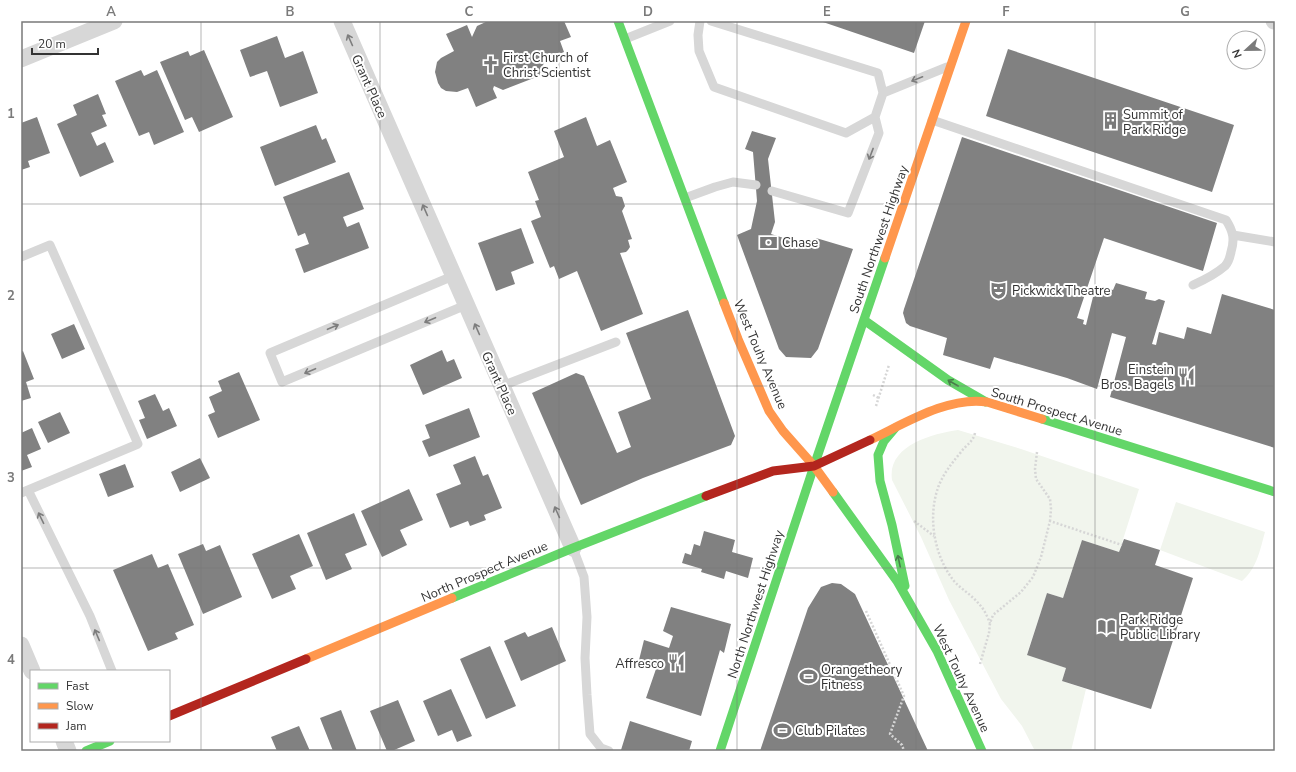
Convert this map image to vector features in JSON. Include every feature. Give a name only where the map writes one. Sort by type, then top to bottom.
[{"type":"main road","name":"West Touhy Avenue","points":[[618,21],[738,339],[769,411],[783,431],[814,466],[897,581],[937,651],[982,751]]},
{"type":"main road","name":"South Northwest Highway","points":[[814,466],[966,21]]},
{"type":"main road","points":[[864,320],[948,380],[987,402]]},
{"type":"main road","name":"South Prospect Avenue","points":[[814,466],[933,410],[955,403],[981,401],[1275,492]]},
{"type":"main road","points":[[895,428],[884,441],[878,456],[880,481],[892,524],[907,599]]},
{"type":"main road","name":"North Prospect Avenue","points":[[170,716],[573,548],[773,471],[814,466]]},
{"type":"main road","name":"North Northwest Highway","points":[[720,751],[814,466]]},
{"type":"main road","points":[[86,751],[108,742]]},
{"type":"street","points":[[21,59],[114,21]]},
{"type":"street","name":"Grant Place","points":[[342,21],[573,548]]},
{"type":"street","points":[[21,645],[32,670]]},
{"type":"lane","points":[[624,39],[670,21]]},
{"type":"lane","points":[[700,21],[698,35],[699,51],[714,87],[846,133],[875,117]]},
{"type":"lane","points":[[711,21],[878,73],[884,93],[875,117],[879,133],[848,213],[772,191]]},
{"type":"lane","points":[[884,93],[951,66]]},
{"type":"lane","points":[[932,120],[1226,220],[1231,227],[1234,242],[1230,259],[1226,265],[1208,278],[1193,286]]},
{"type":"lane","points":[[685,198],[733,182],[756,185]]},
{"type":"lane","points":[[1233,235],[1275,242]]},
{"type":"lane","points":[[21,257],[50,245],[138,444],[24,491],[90,616],[112,670]]},
{"type":"lane","points":[[453,276],[270,353],[282,382],[466,305]]},
{"type":"lane","points":[[502,386],[616,342]]},
{"type":"lane","name":"Grant Place","points":[[573,548],[584,577],[587,617],[585,658],[590,734],[601,748],[609,751]]},
{"type":"path","points":[[876,406],[890,360]]},
{"type":"path","points":[[873,395],[879,398]]},
{"type":"path","points":[[975,433],[974,439],[963,449],[953,462],[944,474],[938,487],[933,518],[934,536],[936,546],[948,571],[959,586],[980,604],[990,623]]},
{"type":"path","points":[[980,664],[993,615],[1021,592],[1032,577],[1041,557],[1052,509],[1050,498],[1036,479],[1035,469],[1037,452]]},
{"type":"path","points":[[910,519],[934,536]]},
{"type":"path","points":[[1050,521],[1122,544]]},
{"type":"path","points":[[866,611],[904,696],[890,734],[902,746],[904,751]]},
{"type":"shaded area","points":[[958,430],[1021,449],[1139,489],[1119,552],[1082,540],[1063,598],[1047,593],[1027,654],[1066,668],[1062,681],[1086,689],[1071,751],[1035,751],[1022,726],[1001,699],[949,600],[921,537],[892,480],[892,468],[896,458],[904,450],[924,439]]},
{"type":"shaded area","points":[[1176,502],[1265,532],[1255,565],[1242,581],[1160,550]]},
{"type":"building","name":"First Church of Christ Scientist","points":[[488,21],[564,21],[571,37],[560,41],[564,52],[545,60],[539,76],[503,90],[494,86],[493,89],[497,98],[476,107],[468,88],[457,92],[446,91],[441,88],[438,83],[435,72],[437,62],[454,51],[446,34],[467,25],[472,37],[477,26]]},
{"type":"building","points":[[820,21],[925,21],[914,53]]},
{"type":"building","points":[[277,36],[285,58],[303,51],[318,93],[280,107],[267,71],[250,77],[240,50]]},
{"type":"building","name":"Summit of Park Ridge","points":[[1008,49],[1234,125],[1212,192],[986,116]]},
{"type":"building","points":[[204,50],[233,117],[199,132],[192,117],[185,120],[160,62],[188,51],[190,56]]},
{"type":"building","points":[[141,70],[144,76],[157,70],[184,132],[154,145],[149,132],[139,136],[115,81]]},
{"type":"building","points":[[98,94],[106,114],[102,115],[107,126],[91,133],[97,146],[105,142],[114,162],[80,177],[57,124],[77,115],[73,105]]},
{"type":"building","points":[[37,117],[50,153],[28,161],[30,167],[21,170],[21,123]]},
{"type":"building","points":[[586,117],[597,146],[610,140],[627,182],[613,188],[616,196],[622,197],[625,206],[622,211],[632,239],[628,240],[630,247],[628,250],[620,253],[643,314],[601,331],[577,271],[559,279],[554,266],[550,268],[531,221],[541,217],[535,201],[539,200],[528,172],[564,157],[554,131]]},
{"type":"building","points":[[316,125],[322,140],[326,138],[336,162],[275,186],[260,147]]},
{"type":"building","name":"Chase","points":[[752,131],[776,138],[768,159],[775,222],[771,234],[812,247],[816,238],[853,249],[818,349],[811,358],[786,357],[779,349],[737,235],[751,229],[757,201],[753,152],[745,149]]},
{"type":"building","name":"Pickwick Theatre","points":[[962,137],[1217,223],[1203,271],[1104,238],[1077,318],[1084,320],[1083,324],[1086,325],[1096,285],[1113,290],[1116,283],[1147,292],[1145,299],[1155,301],[1159,299],[1165,301],[1152,344],[1156,345],[1159,332],[1184,339],[1187,327],[1211,334],[1222,294],[1275,310],[1275,448],[1110,397],[1126,337],[1112,333],[1097,389],[1067,378],[994,357],[990,369],[943,355],[947,338],[910,326],[906,323],[903,313],[904,309]]},
{"type":"building","points":[[349,172],[364,209],[343,217],[347,227],[359,222],[369,248],[304,273],[295,249],[309,244],[305,233],[298,236],[283,197]]},
{"type":"building","points":[[521,228],[534,263],[511,272],[515,284],[496,291],[478,243]]},
{"type":"building","points":[[688,310],[735,436],[731,445],[643,478],[581,505],[532,393],[576,373],[584,376],[617,453],[631,447],[618,412],[651,399],[626,333]]},
{"type":"building","points":[[74,324],[85,349],[62,359],[51,334]]},
{"type":"building","points":[[442,350],[447,362],[454,359],[462,378],[423,395],[410,365]]},
{"type":"building","points":[[23,351],[34,379],[26,382],[31,398],[21,401],[21,352]]},
{"type":"building","points":[[239,372],[260,420],[218,438],[208,415],[215,412],[209,397],[222,391],[218,381]]},
{"type":"building","points":[[155,394],[163,411],[169,408],[177,426],[147,439],[139,420],[145,418],[138,401]]},
{"type":"building","points":[[469,408],[480,437],[429,457],[422,441],[430,438],[425,425]]},
{"type":"building","points":[[60,412],[70,433],[48,443],[38,422]]},
{"type":"building","points":[[32,428],[41,449],[27,455],[32,467],[21,471],[21,433]]},
{"type":"building","points":[[475,456],[483,476],[488,474],[502,508],[484,515],[486,520],[470,526],[468,521],[450,528],[436,494],[461,484],[453,465]]},
{"type":"building","points":[[200,458],[210,478],[180,492],[171,472]]},
{"type":"building","points":[[125,464],[134,487],[108,497],[99,474]]},
{"type":"building","points":[[409,489],[423,520],[400,530],[407,545],[382,557],[361,511]]},
{"type":"building","points":[[354,513],[367,545],[345,554],[352,569],[326,580],[307,533]]},
{"type":"building","points":[[704,531],[735,540],[732,552],[753,558],[748,578],[726,571],[724,579],[701,572],[702,569],[682,563],[685,553],[691,555],[694,544],[700,546]]},
{"type":"building","points":[[299,534],[313,566],[290,576],[296,589],[272,599],[252,554]]},
{"type":"building","name":"Park Ridge Public Library","points":[[1124,539],[1160,550],[1155,565],[1193,578],[1151,709],[1062,681],[1066,668],[1027,655],[1047,593],[1063,598],[1082,540],[1119,552]]},
{"type":"building","points":[[203,544],[206,551],[220,545],[242,597],[203,614],[178,554]]},
{"type":"building","points":[[152,554],[158,568],[168,564],[194,625],[175,633],[178,639],[148,651],[113,570]]},
{"type":"building","points":[[832,583],[841,584],[855,594],[928,751],[760,751],[808,608],[821,587]]},
{"type":"building","points":[[671,607],[731,624],[724,653],[720,650],[701,716],[646,698],[656,669],[638,664],[644,640],[669,648],[673,636],[663,631]]},
{"type":"building","points":[[552,627],[566,661],[521,681],[504,641],[525,632],[528,637]]},
{"type":"building","points":[[490,646],[516,706],[486,719],[460,659]]},
{"type":"building","points":[[451,689],[472,736],[457,742],[452,730],[438,736],[423,701]]},
{"type":"building","points":[[398,700],[415,741],[392,751],[387,751],[370,711]]},
{"type":"building","points":[[341,710],[357,751],[333,751],[320,718]]},
{"type":"building","points":[[630,721],[692,741],[689,751],[621,750]]},
{"type":"building","points":[[299,726],[310,751],[277,751],[271,737]]},
{"type":"traffic: fast","points":[[618,21],[724,303]]},
{"type":"traffic: fast","points":[[720,751],[814,466],[885,258]]},
{"type":"traffic: fast","points":[[864,320],[948,380],[986,402]]},
{"type":"traffic: fast","points":[[1042,419],[1275,492]]},
{"type":"traffic: fast","points":[[895,428],[884,441],[878,455],[880,481],[892,525],[905,586]]},
{"type":"traffic: fast","points":[[833,492],[897,581],[937,651],[982,751]]},
{"type":"traffic: fast","points":[[452,598],[573,548],[706,496]]},
{"type":"traffic: fast","points":[[86,751],[108,742]]},
{"type":"traffic: slow","points":[[885,258],[966,21]]},
{"type":"traffic: slow","points":[[724,303],[769,411],[783,431],[814,466],[833,492]]},
{"type":"traffic: slow","points":[[870,440],[912,419],[942,407],[972,401],[987,402],[1042,419]]},
{"type":"traffic: slow","points":[[306,659],[452,598]]},
{"type":"traffic: jam","points":[[706,496],[773,471],[814,466],[870,440]]},
{"type":"traffic: jam","points":[[170,716],[306,659]]},
{"type":"place","name":"First Church of Christ Scientist","points":[[490,64]]},
{"type":"place","name":"Summit of Park Ridge","points":[[1110,121]]},
{"type":"place","name":"Chase","points":[[769,242]]},
{"type":"place","name":"Pickwick Theatre","points":[[999,290]]},
{"type":"place","name":"Einstein Bros. Bagels","points":[[1187,376]]},
{"type":"place","name":"Park Ridge Public Library","points":[[1107,626]]},
{"type":"place","name":"Affresco","points":[[677,663]]},
{"type":"place","name":"Orangetheory Fitness","points":[[808,676]]},
{"type":"place","name":"Club Pilates","points":[[782,730]]}]
